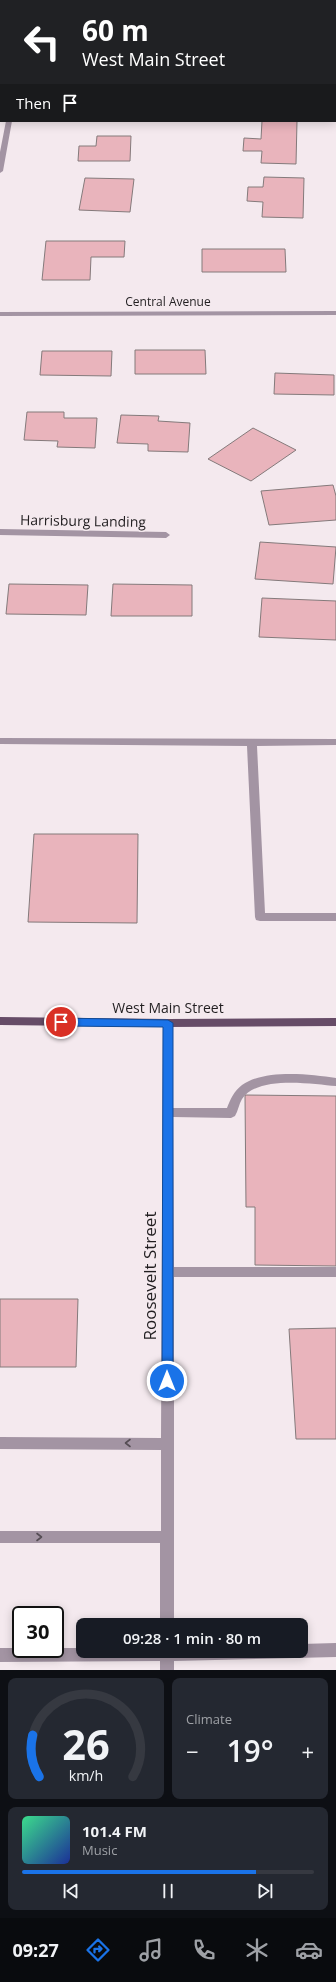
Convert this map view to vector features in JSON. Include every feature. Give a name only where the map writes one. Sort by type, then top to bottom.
[{"type":"main road","name":"West Main Street","points":[[0,1021],[168,1023],[336,1022]]},
{"type":"street","points":[[0,171],[9,122]]},
{"type":"street","name":"Central Avenue","points":[[0,314],[336,313]]},
{"type":"street","name":"Harrisburg Landing","points":[[0,532],[166,535]]},
{"type":"street","points":[[0,741],[252,743],[336,742]]},
{"type":"street","points":[[252,743],[260,917],[336,917]]},
{"type":"street","name":"Roosevelt Street","points":[[167,1618],[168,1023]]},
{"type":"street","points":[[169,1112],[231,1113],[238,1094],[251,1085],[266,1080],[294,1078],[336,1082]]},
{"type":"street","points":[[168,1272],[336,1272]]},
{"type":"street","points":[[0,1443],[167,1444]]},
{"type":"street","points":[[0,1537],[167,1537]]},
{"type":"street","points":[[308,1650],[336,1650]]},
{"type":"street","points":[[0,1655],[76,1654]]},
{"type":"street","points":[[167,1658],[167,1670]]},
{"type":"building","points":[[262,122],[297,122],[296,164],[261,163],[262,151],[243,151],[244,138],[261,139]]},
{"type":"building","points":[[97,136],[131,136],[130,161],[78,161],[79,146],[96,146]]},
{"type":"building","points":[[264,177],[304,178],[303,218],[262,217],[263,202],[247,201],[248,187],[263,187]]},
{"type":"building","points":[[85,178],[134,179],[130,212],[79,210]]},
{"type":"building","points":[[46,241],[125,241],[124,257],[91,257],[90,280],[42,280]]},
{"type":"building","points":[[202,249],[285,249],[286,272],[202,272]]},
{"type":"building","points":[[135,350],[205,350],[206,374],[135,374]]},
{"type":"building","points":[[42,351],[112,351],[111,376],[40,375]]},
{"type":"building","points":[[275,373],[334,375],[334,395],[274,394]]},
{"type":"building","points":[[27,412],[64,412],[64,418],[97,418],[95,448],[57,447],[58,441],[24,440]]},
{"type":"building","points":[[121,415],[159,416],[158,421],[190,423],[188,452],[148,451],[148,444],[117,443]]},
{"type":"building","points":[[253,428],[296,450],[251,481],[208,459]]},
{"type":"building","points":[[333,485],[336,496],[336,520],[269,525],[261,491]]},
{"type":"building","points":[[260,542],[336,547],[333,584],[255,579]]},
{"type":"building","points":[[9,584],[88,585],[86,615],[6,614]]},
{"type":"building","points":[[113,584],[192,585],[192,616],[111,616]]},
{"type":"building","points":[[262,598],[336,601],[336,640],[259,637]]},
{"type":"building","points":[[34,834],[138,834],[137,923],[28,922]]},
{"type":"building","points":[[245,1095],[336,1096],[336,1266],[255,1265],[255,1207],[246,1207]]},
{"type":"building","points":[[0,1299],[78,1299],[76,1367],[0,1367]]},
{"type":"building","points":[[336,1328],[336,1439],[296,1439],[289,1329]]},
{"type":"route","points":[[61,1022],[168,1023],[169,1112],[167,1381]]}]
